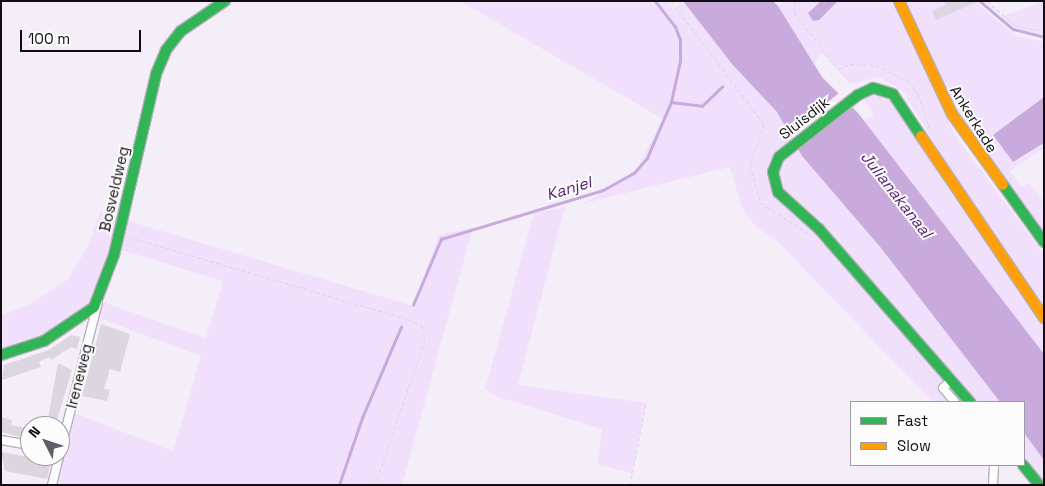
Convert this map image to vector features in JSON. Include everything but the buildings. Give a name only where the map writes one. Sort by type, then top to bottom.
[{"type":"street","name":"Bosveldweg","points":[[1,355],[44,341],[87,312],[99,299],[119,234],[156,74],[166,50],[181,31],[225,1]]},
{"type":"street","name":"Ankerkade","points":[[898,1],[952,114],[1044,242]]},
{"type":"street","name":"Sluisdijk","points":[[969,401],[818,229],[778,192],[773,172],[784,152],[858,95],[880,88],[900,100],[942,171],[1044,318]]},
{"type":"street","name":"Ireneweg","points":[[69,416],[99,299]]},
{"type":"street","points":[[951,380],[943,388],[954,401]]},
{"type":"street","points":[[1,440],[20,443]]},
{"type":"street","name":"Ireneweg","points":[[52,485],[57,466]]},
{"type":"street","points":[[993,485],[994,466]]},
{"type":"street","points":[[1024,466],[1040,485]]},
{"type":"path","points":[[671,1],[764,124],[750,165],[761,203],[796,228],[812,234]]},
{"type":"path","points":[[795,1],[794,12],[838,69],[850,64],[876,65],[897,73],[912,86],[932,137]]},
{"type":"path","points":[[987,1],[1016,26],[1044,32]]},
{"type":"path","points":[[119,234],[408,318],[422,326],[425,340],[375,485]]},
{"type":"path","points":[[630,485],[646,403]]},
{"type":"shaded area","points":[[460,1],[667,1],[674,9],[683,1],[732,64],[777,112],[803,157],[881,248],[999,401],[976,401],[967,391],[972,401],[932,401],[777,241],[756,227],[742,208],[730,167],[582,204],[622,181],[639,165],[663,119]]},
{"type":"shaded area","points":[[788,1],[821,1],[810,10],[814,19],[826,14],[838,1],[893,1],[954,134],[1044,255],[1044,314],[984,227],[904,92],[879,77],[850,84],[822,53],[814,64],[778,6]]},
{"type":"shaded area","points":[[902,1],[974,1],[1016,36],[1044,42],[1044,97],[1035,103],[1017,162],[1044,143],[1044,148],[1010,171],[1021,187],[1029,183],[1044,202],[1044,240],[965,134]]},
{"type":"shaded area","points":[[1044,1],[1044,37],[1021,32],[1001,17]]},
{"type":"shaded area","points":[[874,92],[894,102],[948,189],[1044,327],[1044,354],[863,121],[874,115],[863,98]]},
{"type":"shaded area","points":[[565,207],[518,385],[646,403],[632,473],[598,465],[602,429],[498,397],[485,389],[534,213]]},
{"type":"shaded area","points":[[100,212],[119,217],[93,301],[47,336],[1,352],[1,315],[27,306],[67,280],[89,245]]},
{"type":"shaded area","points":[[125,220],[413,306],[439,235],[473,227],[402,485],[57,485],[61,466],[70,466],[70,430],[74,413],[173,451],[201,356],[96,317],[102,302],[206,338],[223,281],[118,249]]},
{"type":"shaded area","points":[[1025,434],[1044,460],[1044,483],[1025,459]]},
{"type":"water","name":"Julianakanaal","points":[[683,1],[773,1],[778,6],[822,77],[858,113],[1044,354],[1044,460],[1025,434],[1025,401],[999,401],[881,248],[802,156],[777,112],[732,64]]},
{"type":"water","points":[[821,1],[838,1],[819,20],[813,21],[808,13]]},
{"type":"water","points":[[1044,97],[1044,143],[1013,162],[993,135]]},
{"type":"pier","points":[[839,93],[852,106],[797,148],[789,134]]},
{"type":"waterway","name":"Kanjel","points":[[413,305],[441,239],[603,190],[634,173],[647,158],[671,102],[680,61],[680,40],[675,27],[655,1]]},
{"type":"waterway","name":"Kanjel","points":[[980,1],[1013,29],[1044,37]]},
{"type":"waterway","name":"Kanjel","points":[[671,102],[702,106],[722,87]]},
{"type":"waterway","name":"Kanjel","points":[[339,485],[362,418],[401,327]]},
{"type":"traffic: fast","points":[[1,355],[44,341],[94,307],[114,255],[156,74],[166,50],[181,31],[225,1]]},
{"type":"traffic: fast","points":[[921,136],[893,94],[873,88],[858,95],[779,157],[773,172],[778,192],[819,229],[969,401]]},
{"type":"traffic: fast","points":[[1003,185],[1044,242]]},
{"type":"traffic: fast","points":[[1024,466],[1039,485]]},
{"type":"traffic: slow","points":[[899,1],[952,114],[1003,185]]},
{"type":"traffic: slow","points":[[921,136],[1044,318]]}]
